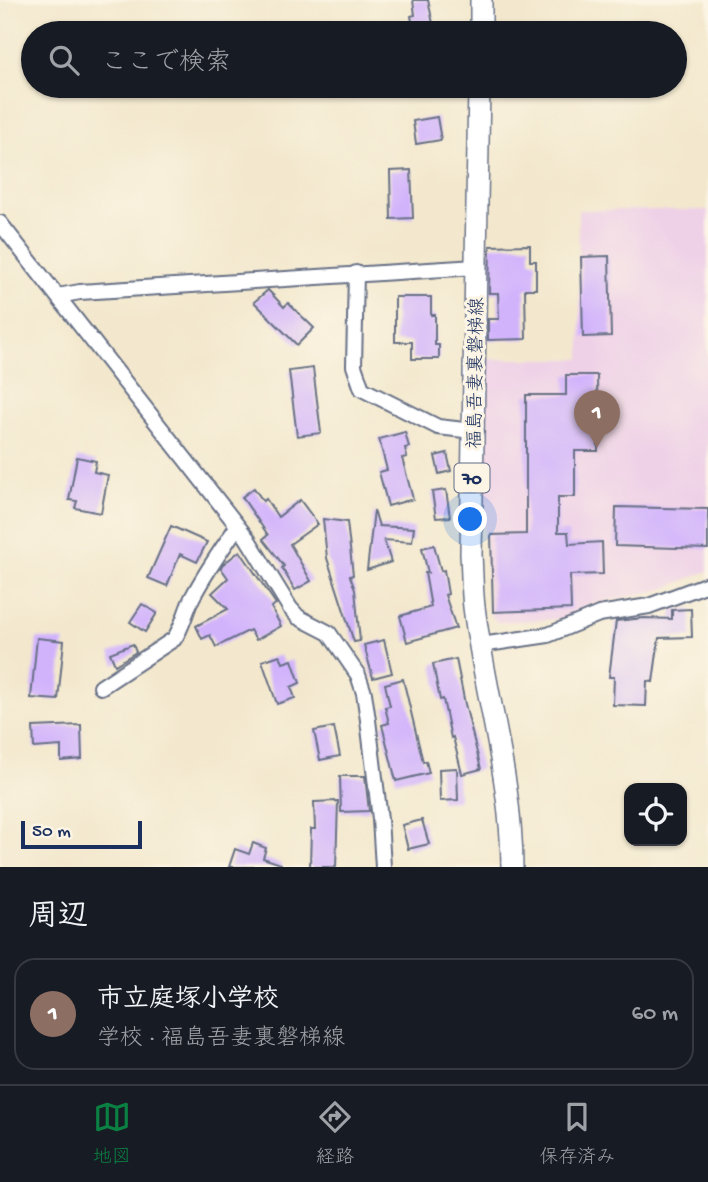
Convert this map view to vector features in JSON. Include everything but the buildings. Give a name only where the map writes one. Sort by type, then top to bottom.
[{"type":"main road","points":[[481,0],[481,21]]},
{"type":"main road","name":"福島吾妻裏磐梯線","points":[[480,98],[471,554],[474,608],[512,830],[512,867]]},
{"type":"street","points":[[0,223],[247,538],[290,608],[298,617],[329,633],[358,675],[368,720],[383,867]]},
{"type":"street","points":[[58,296],[80,292],[476,267]]},
{"type":"street","points":[[356,273],[354,366],[362,389],[438,427],[472,431]]},
{"type":"street","points":[[101,687],[174,639],[212,563],[237,527]]},
{"type":"street","points":[[481,645],[548,635],[599,614],[649,606],[708,584]]},
{"type":"shaded area","points":[[578,210],[708,210],[708,571],[660,590],[587,605],[563,619],[497,622],[490,614],[484,536],[486,359],[581,359]]},
{"type":"place","name":"市立庭塚小学校","points":[[597,448]]}]
